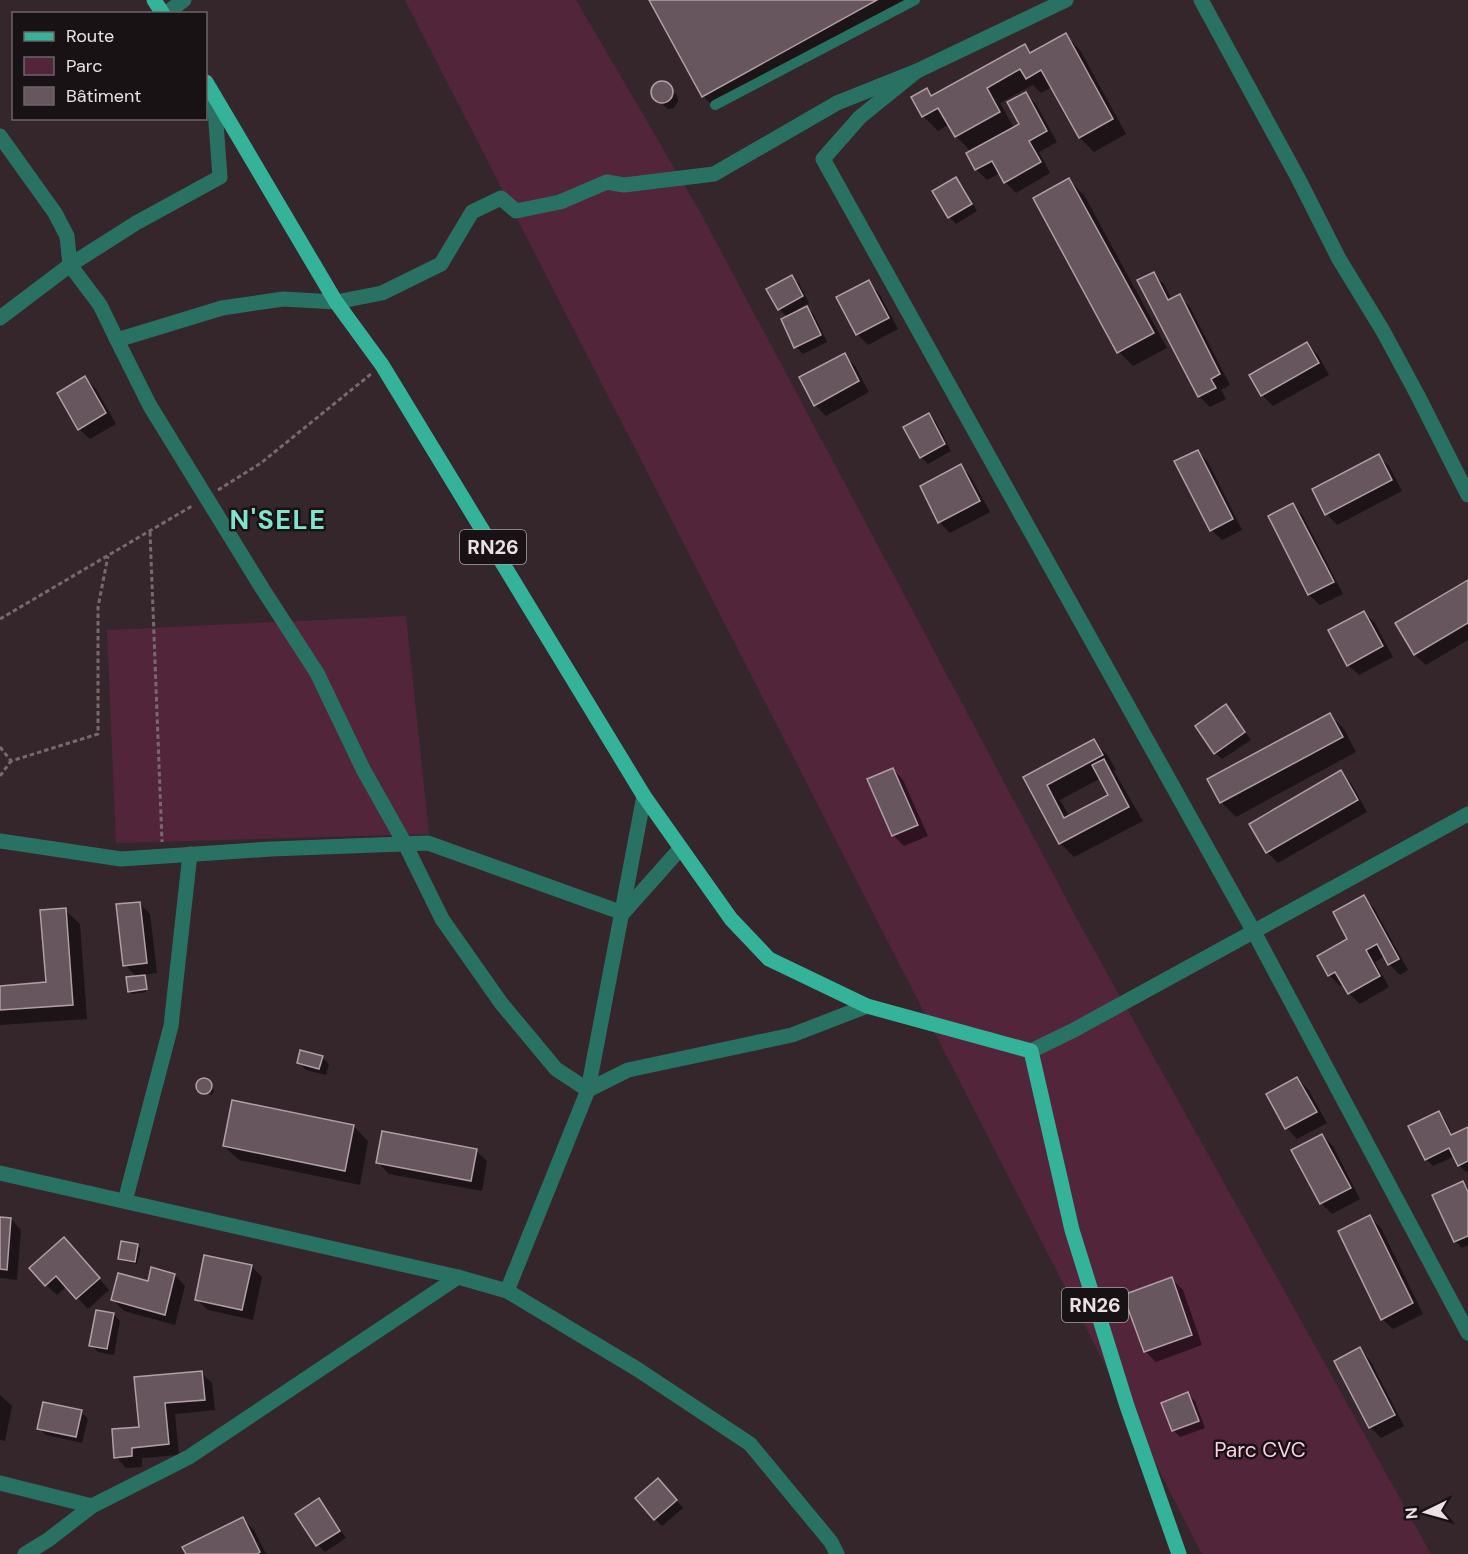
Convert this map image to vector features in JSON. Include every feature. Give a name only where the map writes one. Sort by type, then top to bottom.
[{"type":"main road","name":"RN26","points":[[207,84],[336,302],[382,365],[644,795],[731,919],[769,959],[867,1006],[1031,1051],[1072,1230],[1126,1406],[1179,1554]]},
{"type":"street","points":[[167,12],[184,0]]},
{"type":"street","points":[[117,340],[222,308],[283,299],[336,302],[382,293],[441,264],[472,212],[501,198],[516,211],[560,202],[607,182],[624,185],[714,174],[837,103],[917,71],[1066,0]]},
{"type":"street","points":[[1201,0],[1298,178],[1339,259],[1383,331],[1468,495]]},
{"type":"street","points":[[917,71],[860,117],[823,159],[1254,932],[1468,1332]]},
{"type":"street","points":[[0,318],[70,265],[136,223],[220,177],[214,96]]},
{"type":"street","points":[[0,136],[55,213],[67,236],[70,265],[100,305],[150,406],[317,674],[363,770],[405,844],[442,919],[501,1004],[556,1069],[588,1090]]},
{"type":"street","points":[[507,1291],[588,1090],[644,795]]},
{"type":"street","points":[[1031,1051],[1074,1030],[1468,814]]},
{"type":"street","points":[[0,841],[121,858],[428,843],[623,913]]},
{"type":"street","points":[[623,913],[680,849]]},
{"type":"street","points":[[125,1201],[171,1026],[190,854]]},
{"type":"street","points":[[588,1090],[628,1070],[792,1035],[867,1006]]},
{"type":"street","points":[[0,1173],[458,1277],[507,1291],[637,1369],[750,1444],[831,1542],[837,1554]]},
{"type":"street","points":[[25,1554],[48,1540],[92,1506],[189,1457],[458,1277]]},
{"type":"street","points":[[0,1484],[92,1506]]},
{"type":"lane","points":[[715,105],[915,0]]},
{"type":"path","points":[[150,532],[162,856]]},
{"type":"path","points":[[0,776],[11,761],[98,734],[98,608],[108,556]]},
{"type":"path","points":[[0,747],[11,761]]},
{"type":"green space","name":"Parc CVC","points":[[405,0],[576,0],[700,212],[1083,930],[1431,1554],[1202,1554]]},
{"type":"green space","points":[[406,616],[429,834],[116,843],[107,630]]},
{"type":"building","points":[[649,0],[877,0],[702,97]]},
{"type":"building","points":[[1066,33],[1113,119],[1079,138],[1041,70],[1026,79],[1020,69],[987,88],[1000,112],[955,137],[938,108],[922,117],[911,97],[927,88],[931,96],[1025,44],[1030,53]]},
{"type":"building","points":[[662,81],[670,84],[673,92],[670,100],[662,103],[654,100],[651,92],[654,84]]},
{"type":"building","points":[[1026,92],[1047,131],[1029,141],[1041,162],[1004,183],[992,161],[975,170],[966,153],[1019,124],[1007,102]]},
{"type":"building","points":[[956,177],[972,204],[948,218],[932,191]]},
{"type":"building","points":[[1069,178],[1154,333],[1117,353],[1033,198]]},
{"type":"building","points":[[1154,272],[1168,300],[1180,294],[1220,374],[1211,379],[1216,388],[1198,397],[1137,280]]},
{"type":"building","points":[[792,275],[803,296],[778,310],[766,289]]},
{"type":"building","points":[[869,280],[889,318],[856,335],[836,297]]},
{"type":"building","points":[[807,306],[821,335],[794,348],[781,319]]},
{"type":"building","points":[[1307,342],[1319,363],[1261,396],[1249,375]]},
{"type":"building","points":[[845,353],[859,381],[814,406],[799,377]]},
{"type":"building","points":[[85,376],[106,413],[78,430],[57,393]]},
{"type":"building","points":[[929,413],[945,444],[920,458],[903,427]]},
{"type":"building","points":[[1198,450],[1233,519],[1210,531],[1174,461]]},
{"type":"building","points":[[1379,454],[1392,480],[1325,515],[1312,489]]},
{"type":"building","points":[[961,464],[980,501],[938,523],[920,486]]},
{"type":"building","points":[[1293,503],[1334,582],[1308,595],[1268,516]]},
{"type":"building","points":[[1468,580],[1468,623],[1414,655],[1395,623]]},
{"type":"building","points":[[1364,611],[1383,646],[1347,666],[1328,630]]},
{"type":"building","points":[[1226,704],[1245,732],[1214,754],[1195,726]]},
{"type":"building","points":[[1330,713],[1343,737],[1220,803],[1207,779]]},
{"type":"building","points":[[1094,739],[1103,755],[1047,785],[1064,818],[1108,795],[1092,765],[1104,759],[1129,807],[1059,844],[1023,777]]},
{"type":"building","points":[[893,768],[918,825],[892,836],[867,779]]},
{"type":"building","points":[[1341,770],[1358,800],[1266,853],[1249,824]]},
{"type":"building","points":[[1364,895],[1399,959],[1388,965],[1377,944],[1366,950],[1380,976],[1348,994],[1335,972],[1328,976],[1317,956],[1347,939],[1333,912]]},
{"type":"building","points":[[140,902],[147,963],[123,966],[116,904]]},
{"type":"building","points":[[66,908],[73,1005],[0,1010],[0,986],[46,982],[40,910]]},
{"type":"building","points":[[145,975],[147,989],[128,992],[126,977]]},
{"type":"building","points":[[300,1050],[323,1056],[319,1069],[297,1063]]},
{"type":"building","points":[[1297,1077],[1317,1112],[1285,1129],[1266,1094]]},
{"type":"building","points":[[204,1078],[210,1080],[212,1086],[210,1092],[204,1094],[198,1092],[196,1086],[198,1080]]},
{"type":"building","points":[[232,1100],[354,1125],[345,1171],[223,1146]]},
{"type":"building","points":[[1439,1111],[1451,1135],[1468,1127],[1468,1161],[1458,1166],[1449,1148],[1425,1160],[1408,1126]]},
{"type":"building","points":[[382,1131],[477,1149],[471,1181],[376,1163]]},
{"type":"building","points":[[1322,1134],[1351,1188],[1320,1204],[1291,1150]]},
{"type":"building","points":[[1463,1181],[1468,1192],[1468,1236],[1454,1242],[1432,1195]]},
{"type":"building","points":[[1370,1215],[1413,1303],[1381,1320],[1338,1231]]},
{"type":"building","points":[[0,1217],[11,1218],[7,1270],[0,1269]]},
{"type":"building","points":[[64,1237],[100,1278],[76,1299],[56,1276],[45,1286],[29,1268]]},
{"type":"building","points":[[121,1241],[138,1244],[135,1262],[118,1259]]},
{"type":"building","points":[[204,1255],[252,1265],[242,1310],[195,1300]]},
{"type":"building","points":[[151,1267],[175,1274],[165,1315],[111,1300],[118,1273],[148,1281]]},
{"type":"building","points":[[1172,1277],[1192,1335],[1144,1352],[1123,1295]]},
{"type":"building","points":[[96,1310],[114,1313],[107,1349],[89,1346]]},
{"type":"building","points":[[1360,1347],[1395,1415],[1369,1428],[1334,1361]]},
{"type":"building","points":[[202,1371],[205,1400],[165,1403],[169,1444],[132,1448],[132,1456],[114,1458],[112,1429],[139,1427],[134,1377]]},
{"type":"building","points":[[1188,1392],[1199,1421],[1172,1431],[1161,1403]]},
{"type":"building","points":[[43,1402],[82,1410],[76,1437],[37,1429]]},
{"type":"building","points":[[658,1478],[677,1500],[654,1520],[635,1498]]},
{"type":"building","points":[[319,1498],[340,1531],[316,1546],[295,1514]]},
{"type":"building","points":[[243,1517],[260,1552],[257,1554],[186,1554],[182,1547]]},
{"type":"district","name":"N'SELE","points":[[278,520]]}]
